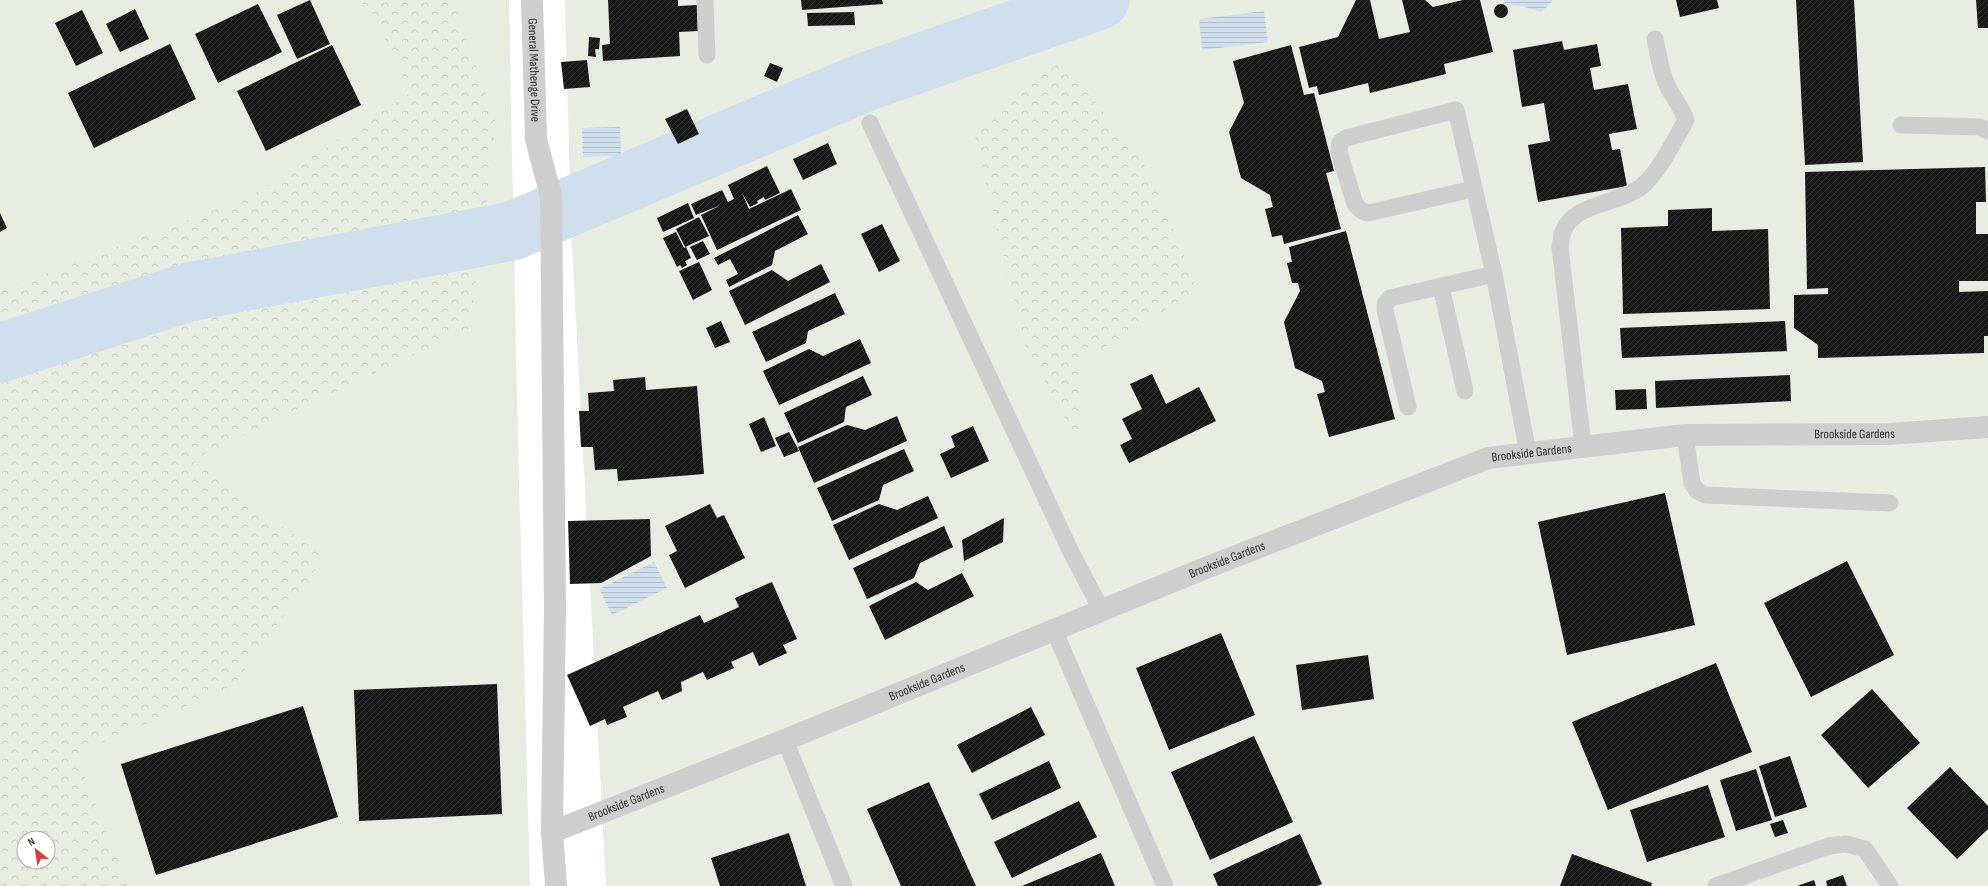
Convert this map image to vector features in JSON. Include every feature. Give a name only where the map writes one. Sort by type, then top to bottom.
[{"type":"street","name":"General Mathenge Drive","points":[[532,0],[536,139],[551,196],[555,608],[552,832]]},
{"type":"street","name":"Brookside Gardens","points":[[552,832],[785,740],[1203,569],[1488,458],[1684,435],[1889,434],[1988,427]]},
{"type":"street","points":[[552,832],[556,886]]},
{"type":"lane","points":[[705,0],[707,55]]},
{"type":"lane","points":[[1583,446],[1560,247],[1563,231],[1573,218],[1589,207],[1627,196],[1640,188],[1649,179],[1686,120],[1682,108],[1670,91],[1663,74],[1655,39]]},
{"type":"lane","points":[[1473,189],[1368,213],[1359,210],[1355,204],[1339,152],[1340,142],[1346,138],[1456,110],[1473,189],[1494,274],[1528,453]]},
{"type":"lane","points":[[870,123],[1071,552],[1102,611]]},
{"type":"lane","points":[[1901,125],[1980,126],[1988,131]]},
{"type":"lane","points":[[1408,407],[1384,310],[1385,304],[1390,298],[1494,274]]},
{"type":"lane","points":[[1441,287],[1465,391]]},
{"type":"lane","points":[[1684,435],[1692,483],[1697,491],[1705,495],[1890,503]]},
{"type":"lane","points":[[1054,630],[1165,886]]},
{"type":"lane","points":[[785,740],[844,886]]},
{"type":"lane","points":[[1716,886],[1829,846],[1846,844],[1865,849],[1890,886]]},
{"type":"green space","points":[[0,0],[509,0],[517,403],[530,886],[0,886]]},
{"type":"green space","points":[[350,0],[453,0],[496,123],[470,328],[192,460],[325,557],[233,686],[76,754],[128,886],[0,886],[0,291],[251,196],[410,93],[369,6]]},
{"type":"green space","points":[[565,0],[1988,0],[1988,886],[606,886],[571,227]]},
{"type":"green space","points":[[1062,60],[1147,167],[1198,290],[1082,361],[1082,451],[1024,343],[973,128]]},
{"type":"water","points":[[1503,0],[1553,0],[1541,12],[1522,6],[1506,5]]},
{"type":"water","points":[[1264,11],[1268,42],[1202,50],[1199,19]]},
{"type":"water","points":[[620,127],[621,156],[583,157],[582,128]]},
{"type":"water","points":[[654,562],[667,588],[612,615],[599,589]]},
{"type":"building","points":[[310,0],[330,44],[297,59],[277,15]]},
{"type":"building","points":[[608,0],[678,0],[678,6],[697,5],[698,31],[679,32],[680,56],[603,61],[602,45],[610,44]]},
{"type":"building","points":[[801,0],[882,0],[883,4],[802,10]]},
{"type":"building","points":[[1356,0],[1370,0],[1379,39],[1410,32],[1402,0],[1425,0],[1433,7],[1463,0],[1480,0],[1493,52],[1444,64],[1446,74],[1370,93],[1368,83],[1319,95],[1317,86],[1309,88],[1299,47],[1338,37]]},
{"type":"building","points":[[1676,0],[1717,0],[1719,8],[1680,17]]},
{"type":"building","points":[[1796,0],[1854,0],[1863,162],[1805,165]]},
{"type":"building","points":[[1976,0],[1988,0],[1988,28],[1978,28]]},
{"type":"building","points":[[258,4],[282,52],[218,83],[195,34]]},
{"type":"building","points":[[1501,4],[1506,6],[1508,11],[1506,16],[1501,18],[1496,16],[1494,11],[1496,6]]},
{"type":"building","points":[[135,9],[149,39],[120,52],[106,24]]},
{"type":"building","points":[[82,10],[103,53],[76,66],[55,23]]},
{"type":"building","points":[[854,12],[855,25],[808,26],[807,13]]},
{"type":"building","points":[[589,37],[600,38],[599,49],[595,49],[596,57],[588,56]]},
{"type":"building","points":[[1562,41],[1564,50],[1597,44],[1601,66],[1590,68],[1594,90],[1628,84],[1637,129],[1609,134],[1612,150],[1620,149],[1627,186],[1538,202],[1528,145],[1550,141],[1544,103],[1522,107],[1513,50]]},
{"type":"building","points":[[170,44],[196,99],[94,148],[68,93]]},
{"type":"building","points":[[332,45],[361,105],[266,151],[237,91]]},
{"type":"building","points":[[1291,45],[1304,95],[1314,93],[1334,171],[1326,173],[1341,229],[1284,244],[1282,235],[1272,237],[1265,209],[1273,207],[1270,195],[1241,178],[1229,132],[1244,103],[1233,61]]},
{"type":"building","points":[[587,60],[590,87],[564,89],[561,62]]},
{"type":"building","points":[[770,63],[783,68],[777,82],[764,76]]},
{"type":"building","points":[[687,109],[699,134],[678,144],[665,119]]},
{"type":"building","points":[[828,143],[837,164],[803,180],[793,159]]},
{"type":"building","points":[[767,166],[780,193],[765,200],[764,197],[757,201],[758,203],[750,207],[742,193],[749,209],[791,189],[801,210],[717,250],[701,215],[721,205],[696,215],[691,204],[722,190],[728,202],[734,199],[728,185]]},
{"type":"building","points":[[1985,167],[1986,202],[1976,202],[1976,234],[1988,234],[1988,281],[1959,281],[1959,292],[1988,291],[1988,336],[1984,336],[1984,353],[1818,358],[1818,345],[1794,328],[1794,295],[1828,294],[1828,288],[1807,289],[1805,172]]},
{"type":"building","points":[[688,203],[694,218],[663,232],[657,218]]},
{"type":"building","points":[[1712,208],[1712,231],[1768,229],[1770,309],[1623,314],[1621,228],[1668,226],[1668,210]]},
{"type":"building","points":[[0,213],[7,228],[0,232]]},
{"type":"building","points":[[798,215],[808,234],[775,251],[772,265],[729,287],[726,280],[738,274],[730,259],[718,265],[714,258]]},
{"type":"building","points":[[699,217],[709,236],[685,247],[676,229]]},
{"type":"building","points":[[882,224],[900,261],[879,272],[861,234]]},
{"type":"building","points":[[1346,231],[1395,419],[1329,437],[1317,394],[1325,392],[1322,381],[1295,368],[1284,322],[1300,291],[1298,283],[1292,283],[1287,263],[1292,262],[1289,247]]},
{"type":"building","points":[[676,232],[691,258],[685,261],[687,265],[682,268],[680,265],[677,267],[663,238]]},
{"type":"building","points":[[703,241],[710,254],[697,260],[690,247]]},
{"type":"building","points":[[699,262],[712,290],[693,300],[679,271]]},
{"type":"building","points":[[821,264],[830,282],[745,325],[729,291],[772,270],[788,281]]},
{"type":"building","points":[[835,293],[845,314],[808,331],[806,343],[766,362],[752,332]]},
{"type":"building","points":[[721,321],[730,342],[715,348],[706,328]]},
{"type":"building","points":[[1785,321],[1787,351],[1622,358],[1620,328]]},
{"type":"building","points":[[860,339],[871,363],[779,405],[763,371],[809,349],[823,356]]},
{"type":"building","points":[[1152,374],[1166,404],[1199,387],[1216,421],[1129,463],[1120,445],[1132,439],[1122,419],[1142,409],[1130,384]]},
{"type":"building","points":[[1790,375],[1791,401],[1656,408],[1655,381]]},
{"type":"building","points":[[863,376],[872,395],[846,407],[844,422],[798,443],[784,413]]},
{"type":"building","points":[[645,377],[646,390],[697,386],[704,474],[618,481],[617,469],[595,470],[593,447],[581,447],[579,411],[589,411],[588,393],[614,391],[613,380]]},
{"type":"building","points":[[1646,389],[1647,409],[1616,410],[1615,390]]},
{"type":"building","points":[[897,416],[907,441],[814,483],[798,447],[847,425],[865,430]]},
{"type":"building","points":[[764,417],[776,446],[761,452],[749,424]]},
{"type":"building","points":[[973,426],[989,461],[951,478],[940,454],[955,447],[951,436]]},
{"type":"building","points":[[789,432],[799,451],[784,457],[775,438]]},
{"type":"building","points":[[904,449],[914,471],[883,485],[879,500],[832,521],[817,488]]},
{"type":"building","points":[[1665,493],[1695,625],[1567,655],[1538,522]]},
{"type":"building","points":[[928,496],[938,518],[849,560],[833,525],[879,504],[897,510]]},
{"type":"building","points":[[710,504],[717,518],[724,515],[745,558],[685,588],[669,555],[677,551],[665,526]]},
{"type":"building","points":[[1004,518],[1003,542],[964,561],[962,540]]},
{"type":"building","points":[[650,519],[651,556],[601,583],[570,584],[568,521]]},
{"type":"building","points":[[944,526],[953,547],[920,563],[914,578],[867,599],[853,568]]},
{"type":"building","points":[[1847,561],[1894,655],[1811,697],[1764,603]]},
{"type":"building","points":[[962,573],[974,596],[885,640],[869,606],[916,582],[928,590]]},
{"type":"building","points":[[772,582],[797,639],[783,645],[787,653],[759,666],[753,652],[731,662],[734,668],[707,680],[703,672],[681,682],[682,691],[662,700],[658,691],[623,707],[627,717],[607,725],[605,719],[590,726],[567,675],[700,615],[704,623],[739,607],[735,598]]},
{"type":"building","points":[[1221,633],[1255,715],[1169,750],[1136,668]]},
{"type":"building","points":[[1368,655],[1374,699],[1302,710],[1296,665]]},
{"type":"building","points":[[1716,663],[1752,752],[1608,810],[1572,722]]},
{"type":"building","points":[[497,684],[502,814],[359,821],[354,690]]},
{"type":"building","points":[[1872,689],[1920,743],[1868,788],[1821,735]]},
{"type":"building","points":[[303,706],[338,817],[156,875],[121,764]]},
{"type":"building","points":[[1031,707],[1045,735],[972,773],[957,745]]},
{"type":"building","points":[[1254,736],[1293,822],[1210,860],[1171,772]]},
{"type":"building","points":[[1790,756],[1807,807],[1775,817],[1759,766]]},
{"type":"building","points":[[1049,761],[1061,788],[992,820],[979,794]]},
{"type":"building","points":[[1950,767],[1988,806],[1988,829],[1957,859],[1907,808]]},
{"type":"building","points":[[1756,769],[1772,820],[1736,831],[1720,780]]},
{"type":"building","points":[[929,782],[976,886],[901,886],[867,809]]},
{"type":"building","points":[[1708,785],[1725,837],[1647,862],[1630,810]]},
{"type":"building","points":[[1079,801],[1097,837],[1012,878],[994,842]]},
{"type":"building","points":[[1783,820],[1788,833],[1775,837],[1770,824]]},
{"type":"building","points":[[789,833],[806,886],[720,886],[711,858]]},
{"type":"building","points":[[1300,834],[1322,884],[1317,886],[1218,886],[1213,874]]},
{"type":"building","points":[[1101,853],[1115,886],[1022,886]]},
{"type":"building","points":[[1572,854],[1652,883],[1651,886],[1560,886]]},
{"type":"building","points":[[1843,875],[1847,886],[1827,886],[1826,881]]},
{"type":"building","points":[[1814,880],[1816,886],[1797,886]]},
{"type":"waterway","points":[[0,353],[189,292],[512,231],[865,82],[1100,0]]}]
